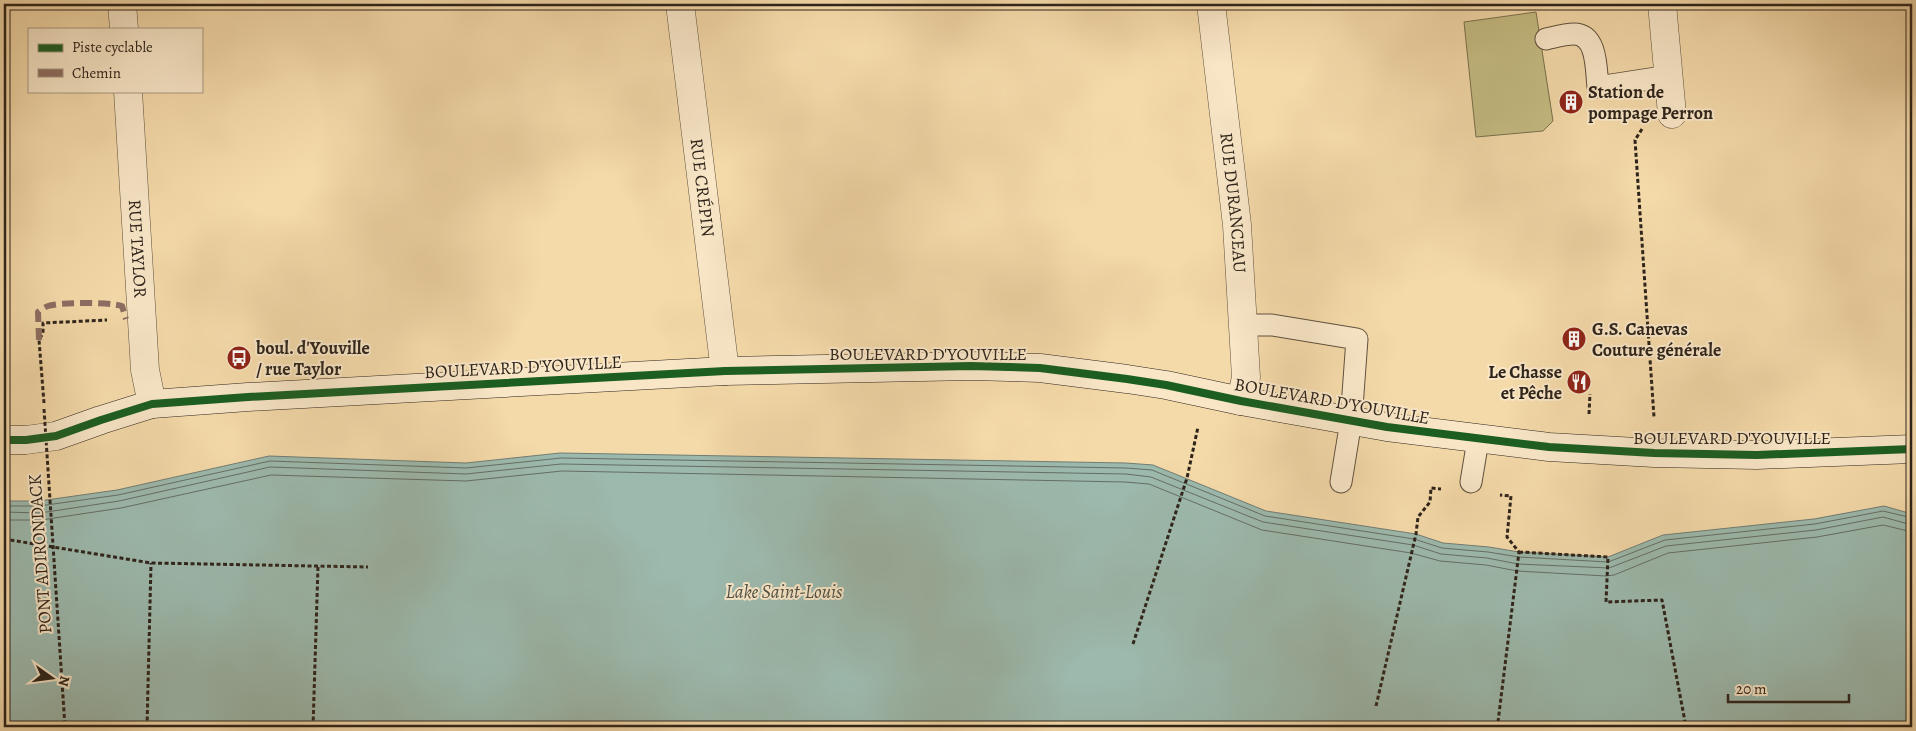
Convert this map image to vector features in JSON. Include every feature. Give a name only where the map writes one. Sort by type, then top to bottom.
[{"type":"street","points":[[122,4],[124,28]]},
{"type":"street","name":"RUE CRÉPIN","points":[[680,4],[725,372]]},
{"type":"street","name":"RUE DURANCEAU","points":[[1211,4],[1237,225],[1246,377],[1241,401]]},
{"type":"street","points":[[1662,4],[1672,114]]},
{"type":"street","name":"RUE TAYLOR","points":[[128,92],[145,370],[152,404]]},
{"type":"street","name":"BOULEVARD D'YOUVILLE","points":[[4,440],[26,440],[56,436],[152,404],[248,397],[725,372],[913,366],[1040,368],[1166,385],[1351,421],[1478,440],[1549,448],[1654,454],[1757,455],[1912,449]]},
{"type":"lane","points":[[1546,39],[1574,34],[1583,36],[1590,42],[1595,57],[1598,87],[1669,76]]},
{"type":"lane","points":[[1243,325],[1272,325],[1357,338],[1351,421],[1341,482]]},
{"type":"lane","points":[[1471,482],[1478,440]]},
{"type":"path","points":[[1654,422],[1635,140],[1641,130],[1672,114]]},
{"type":"path","points":[[44,402],[39,340],[43,333],[43,323],[96,320]]},
{"type":"path","points":[[1589,422],[1590,394]]},
{"type":"path","points":[[1133,644],[1187,478],[1199,424]]},
{"type":"path","points":[[1494,494],[1510,496],[1507,537],[1519,552],[1498,722]]},
{"type":"path","points":[[1376,706],[1416,534],[1418,517],[1430,502]]},
{"type":"path","points":[[4,539],[151,563],[368,567]]},
{"type":"path","points":[[1519,552],[1608,557],[1606,602],[1662,600],[1686,727]]},
{"type":"path","points":[[147,727],[151,563]]},
{"type":"path","points":[[313,727],[318,566]]},
{"type":"shaded area","points":[[1536,12],[1553,121],[1543,131],[1476,137],[1464,22]]},
{"type":"water","name":"Lake Saint-Louis","points":[[560,453],[1153,465],[1266,511],[1416,534],[1443,543],[1519,552],[1608,557],[1663,535],[1814,519],[1884,506],[1912,514],[1912,727],[4,727],[4,501],[39,501],[117,490],[269,456],[466,463]]},
{"type":"marked path","points":[[39,340],[38,312],[48,306],[74,303],[116,305],[122,306],[126,319]]},
{"type":"cycle path","points":[[4,440],[26,440],[56,436],[152,404],[725,371],[971,366],[1040,368],[1127,379],[1387,427],[1549,447],[1654,453],[1757,455],[1912,449]]},
{"type":"place","name":"Station de pompage Perron","points":[[1571,102]]},
{"type":"place","name":"G.S. Canevas Couture générale","points":[[1574,339]]},
{"type":"place","name":"boul. d'Youville / rue Taylor","points":[[239,358]]},
{"type":"place","name":"Le Chasse et Pêche","points":[[1579,382]]}]
